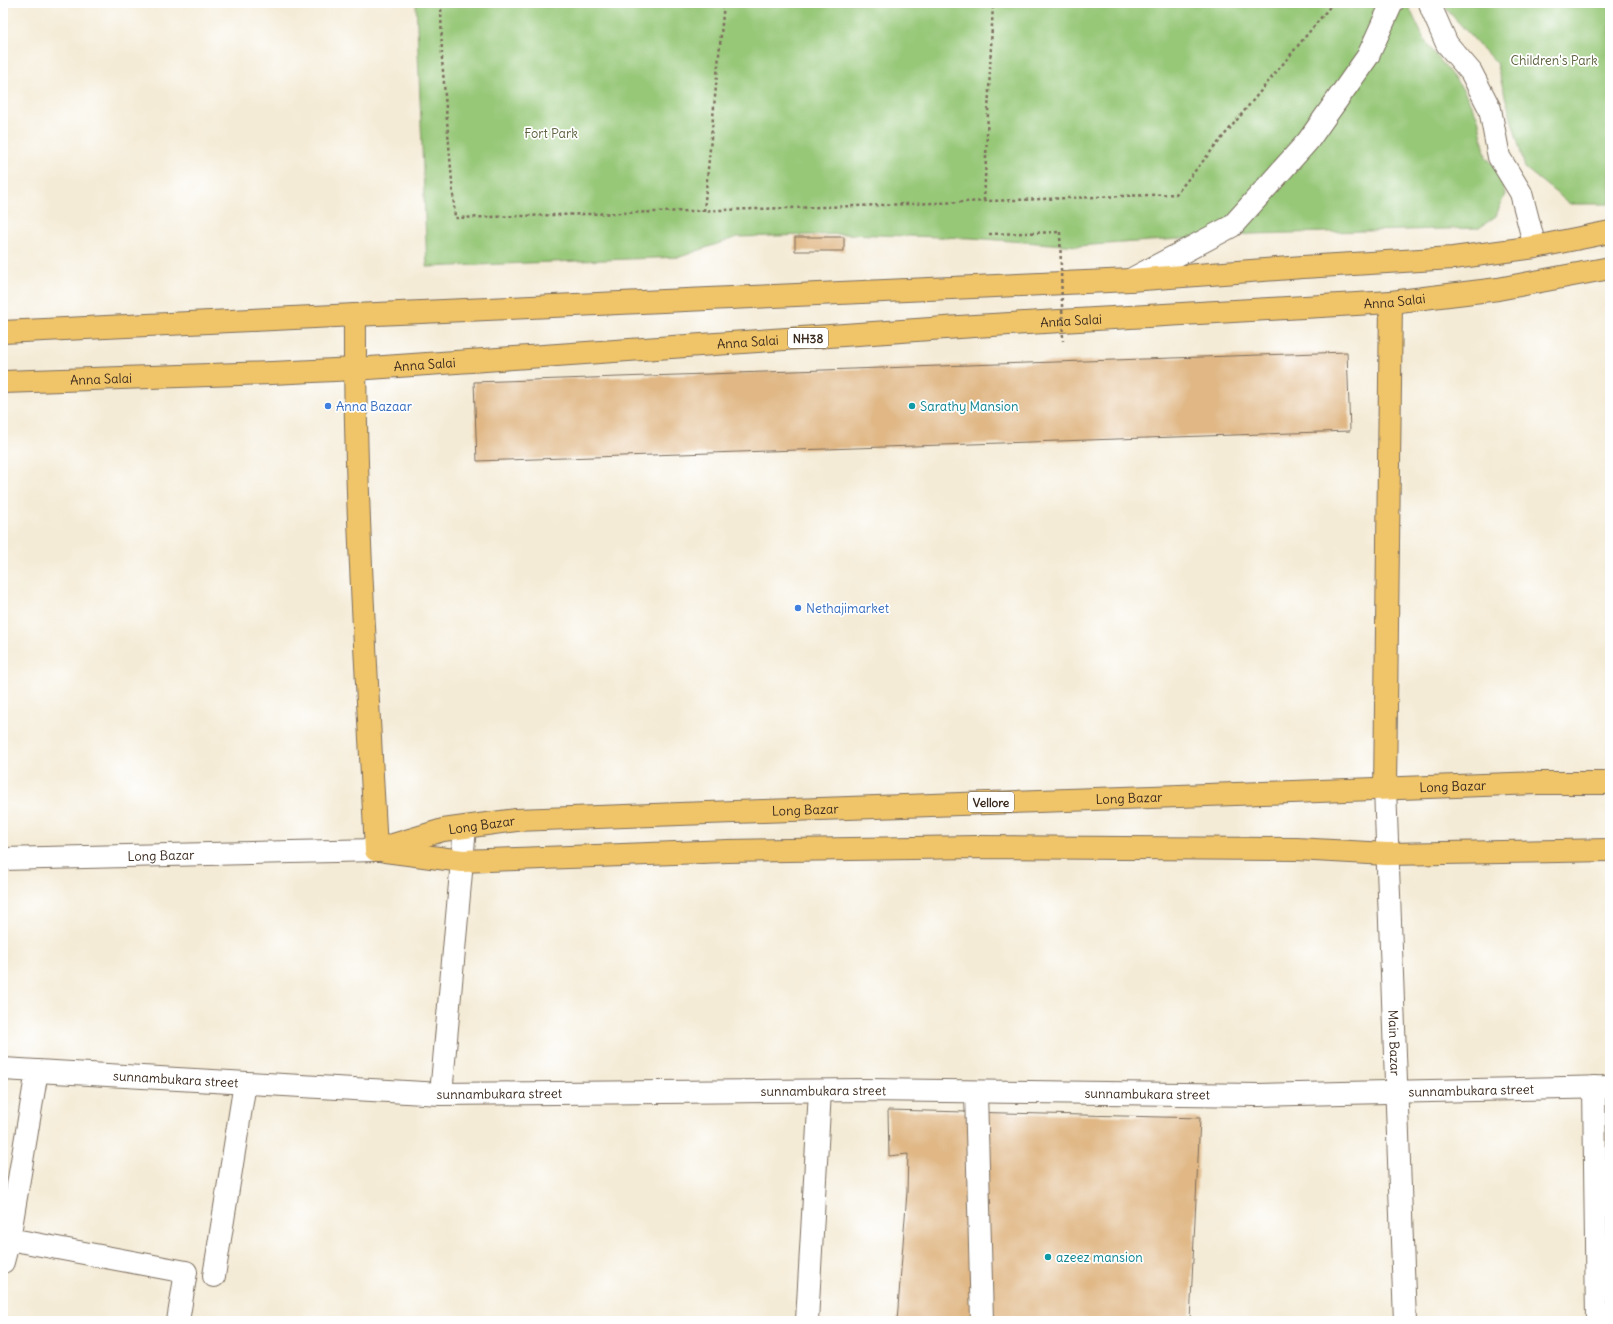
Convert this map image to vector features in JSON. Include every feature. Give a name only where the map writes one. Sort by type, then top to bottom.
[{"type":"main road","points":[[3,332],[1130,280],[1303,267],[1453,258],[1535,247],[1610,232]]},
{"type":"main road","name":"Anna Salai","points":[[3,382],[355,369],[966,327],[1391,302],[1498,289],[1610,268]]},
{"type":"main road","points":[[1384,788],[1391,302]]},
{"type":"main road","points":[[355,315],[358,493],[376,850],[462,860],[728,851],[976,847],[1296,849],[1387,854],[1610,850]]},
{"type":"main road","name":"Long Bazar","points":[[376,850],[443,830],[516,820],[1384,788],[1538,783],[1610,783]]},
{"type":"street","points":[[1130,280],[1232,226],[1308,141],[1368,56],[1392,3]]},
{"type":"street","points":[[1430,3],[1447,44],[1471,72],[1490,109],[1499,157],[1521,193],[1535,247]]},
{"type":"street","name":"Main Bazar","points":[[1384,788],[1405,1321]]},
{"type":"street","points":[[441,1094],[464,828]]},
{"type":"street","name":"Long Bazar","points":[[3,859],[376,850]]},
{"type":"street","name":"sunnambukara street","points":[[3,1069],[441,1094],[820,1091],[1258,1096],[1602,1087]]},
{"type":"street","points":[[3,1262],[9,1239],[37,1071]]},
{"type":"street","points":[[214,1276],[245,1083]]},
{"type":"street","points":[[1597,1321],[1602,1087]]},
{"type":"street","points":[[807,1321],[820,1091]]},
{"type":"street","points":[[976,1092],[982,1321]]},
{"type":"street","points":[[9,1239],[186,1272],[178,1321]]},
{"type":"path","points":[[441,3],[442,60],[455,218],[704,211],[1176,194],[1333,3]]},
{"type":"path","points":[[704,211],[724,3]]},
{"type":"path","points":[[984,201],[993,3]]},
{"type":"path","points":[[989,234],[1060,232],[1063,342]]},
{"type":"green space","name":"Fort Park","points":[[416,3],[1407,3],[1425,41],[1464,91],[1478,118],[1486,157],[1499,171],[1505,194],[1496,216],[1479,228],[1251,234],[1078,246],[971,238],[847,234],[737,237],[680,257],[427,267]]},
{"type":"green space","name":"Children's Park","points":[[1445,3],[1610,3],[1610,204],[1570,204],[1525,168],[1496,63],[1447,10]]},
{"type":"building","points":[[795,237],[844,237],[844,251],[795,251]]},
{"type":"building","name":"Sarathy Mansion","points":[[1347,352],[1350,431],[477,461],[474,382]]},
{"type":"building","name":"azeez mansion","points":[[888,1110],[1200,1118],[1190,1321],[897,1321],[907,1192],[908,1154],[889,1156]]},
{"type":"place","name":"Anna Bazaar","points":[[328,406]]},
{"type":"place","name":"Sarathy Mansion","points":[[912,406]]},
{"type":"place","name":"Nethajimarket","points":[[798,608]]},
{"type":"place","name":"azeez mansion","points":[[1048,1257]]}]
